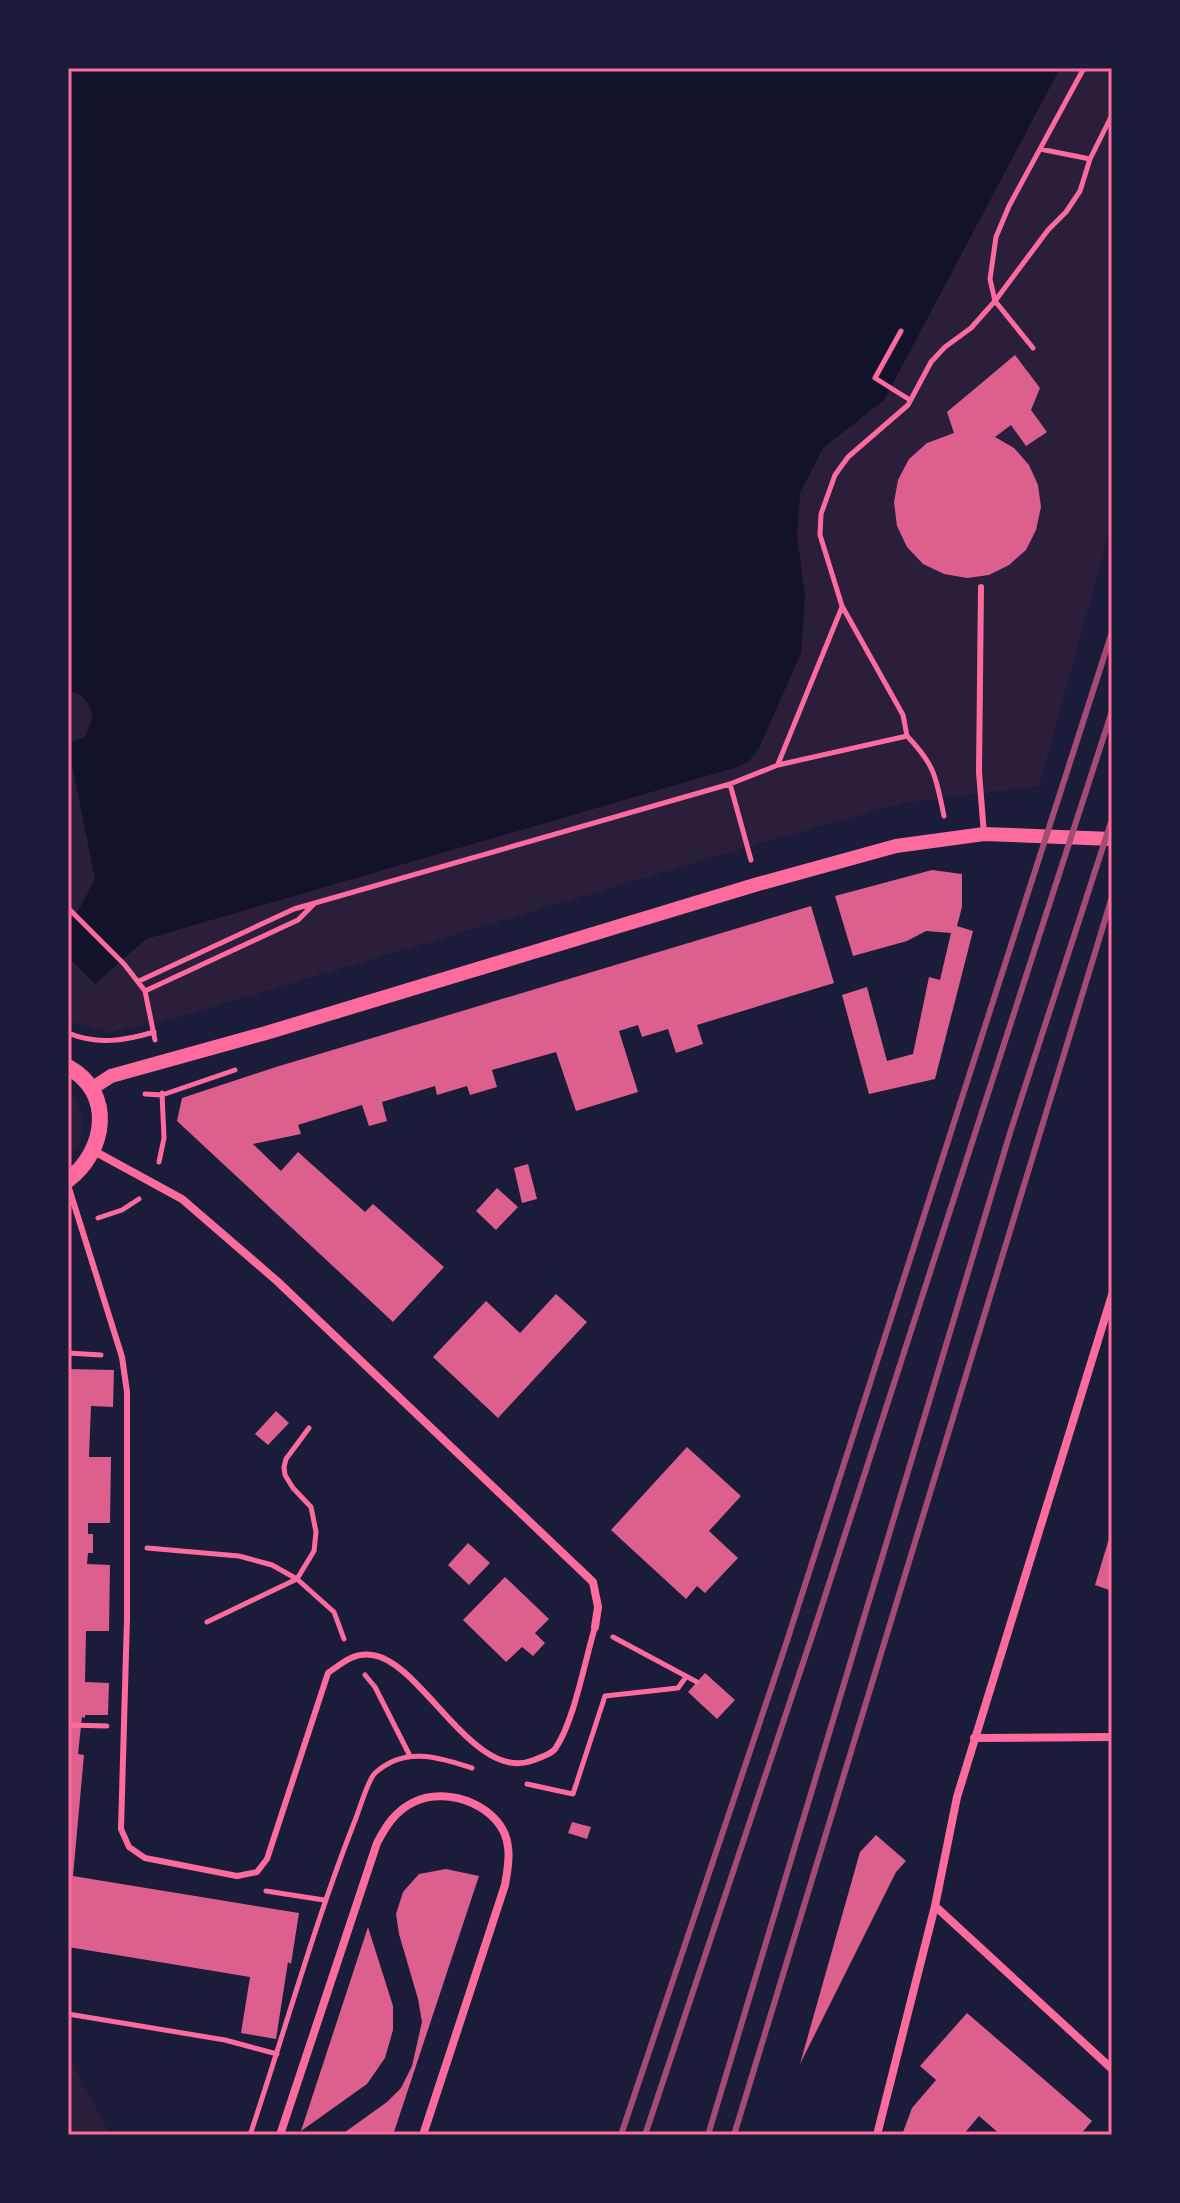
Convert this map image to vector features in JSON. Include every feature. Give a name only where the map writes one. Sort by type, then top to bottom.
[{"type":"main road","points":[[68,1067],[91,1089],[100,1117],[94,1151],[83,1169],[68,1182]]},
{"type":"street","points":[[91,1089],[111,1076],[896,846],[984,834],[1112,839]]},
{"type":"street","points":[[94,1151],[182,1199],[277,1281],[593,1582],[598,1607],[595,1627]]},
{"type":"street","points":[[877,2135],[935,1906],[957,1797],[1112,1295]]},
{"type":"street","points":[[974,1738],[1112,1737]]},
{"type":"street","points":[[280,2135],[377,1843],[391,1818],[417,1800],[451,1797],[488,1811],[501,1827],[508,1844],[509,1864],[505,1885],[423,2135]]},
{"type":"street","points":[[935,1906],[1112,2069]]},
{"type":"lane","points":[[981,587],[979,772],[984,834]]},
{"type":"lane","points":[[68,1182],[122,1357],[127,1392],[121,1829],[129,1847],[145,1858],[237,1876],[257,1872],[267,1859],[328,1673],[350,1657],[372,1654],[392,1662],[477,1747],[500,1761],[527,1763],[553,1752],[565,1731],[595,1627]]},
{"type":"path","points":[[1033,348],[995,301],[990,279],[996,237],[1009,206],[1084,68]]},
{"type":"path","points":[[949,837],[933,769],[927,757],[907,736],[903,715],[842,606],[820,535],[821,514],[826,493],[848,457],[891,421],[910,400],[931,362],[971,328],[1048,230],[1066,212],[1080,191],[1090,159],[1112,115]]},
{"type":"path","points":[[1040,149],[1090,159]]},
{"type":"path","points":[[901,331],[875,378],[910,400]]},
{"type":"path","points":[[778,765],[842,606]]},
{"type":"path","points":[[139,981],[294,909],[730,784],[778,765],[907,736]]},
{"type":"path","points":[[730,784],[747,847]]},
{"type":"path","points":[[145,991],[298,920],[314,903]]},
{"type":"path","points":[[68,908],[139,981],[145,991],[154,1032],[132,1039],[100,1042],[68,1033]]},
{"type":"path","points":[[68,1353],[122,1357]]},
{"type":"path","points":[[207,1622],[297,1579],[314,1551],[316,1532],[311,1507],[293,1488],[284,1467],[286,1459],[309,1428]]},
{"type":"path","points":[[126,1547],[239,1556],[272,1565],[297,1579],[334,1612],[350,1657],[375,1687],[409,1754]]},
{"type":"path","points":[[595,1627],[697,1682]]},
{"type":"path","points":[[250,2135],[324,1900],[373,1774],[409,1754],[449,1761],[497,1777],[573,1794],[605,1696],[678,1688],[686,1677]]},
{"type":"path","points":[[68,1725],[124,1727]]},
{"type":"path","points":[[497,1777],[500,1761]]},
{"type":"path","points":[[68,2014],[225,2040],[277,2054]]},
{"type":"shaded area","points":[[68,68],[1060,68],[884,400],[823,448],[800,493],[797,536],[805,598],[801,653],[759,748],[749,761],[146,939],[95,984],[71,960],[68,963],[68,921],[80,908],[95,879],[68,744],[85,737],[93,717],[85,700],[68,691]]},
{"type":"shaded area","points":[[1060,68],[1112,68],[1112,522],[1039,786],[903,803],[172,1019],[110,1032],[68,1021],[68,744],[95,879],[90,890],[146,939],[749,761],[805,598],[797,536],[800,493],[823,448],[884,400]]},
{"type":"shaded area","points":[[68,691],[85,700],[93,717],[85,737],[68,743]]},
{"type":"shaded area","points":[[68,1090],[81,1115],[82,1133],[68,1157]]},
{"type":"shaded area","points":[[68,2056],[110,2135],[68,2135]]},
{"type":"building","points":[[1015,355],[1040,388],[1031,410],[1047,432],[1026,446],[1011,425],[995,437],[1014,448],[1029,465],[1038,485],[1041,507],[1036,530],[1026,550],[1009,565],[989,575],[967,578],[944,574],[923,564],[907,547],[897,526],[894,502],[898,480],[909,459],[927,443],[954,433],[947,412]]},
{"type":"building","points":[[932,870],[962,874],[962,907],[957,926],[973,931],[935,1079],[869,1094],[842,995],[867,987],[887,1061],[913,1054],[929,977],[940,980],[951,933],[926,931],[907,941],[853,956],[835,896]]},
{"type":"building","points":[[811,906],[834,983],[697,1025],[703,1044],[676,1053],[668,1029],[642,1037],[638,1025],[619,1031],[638,1092],[576,1111],[556,1052],[492,1070],[497,1087],[470,1095],[467,1086],[437,1095],[435,1086],[382,1102],[387,1121],[369,1126],[362,1105],[298,1125],[301,1134],[253,1144],[281,1171],[298,1152],[365,1212],[373,1204],[444,1267],[393,1322],[177,1121],[182,1098]]},
{"type":"building","points":[[528,1164],[537,1199],[522,1203],[514,1168]]},
{"type":"building","points":[[497,1188],[518,1207],[496,1230],[476,1211]]},
{"type":"building","points":[[556,1294],[587,1322],[498,1418],[433,1357],[486,1301],[520,1333]]},
{"type":"building","points":[[68,1369],[114,1370],[113,1407],[91,1406],[89,1457],[111,1457],[110,1523],[88,1523],[88,1534],[93,1534],[93,1553],[88,1553],[87,1564],[110,1565],[109,1631],[86,1631],[85,1682],[109,1683],[108,1715],[82,1717],[78,1754],[84,1755],[73,1876],[299,1913],[276,2039],[241,2033],[250,1977],[68,1947]]},
{"type":"building","points":[[276,1411],[289,1423],[268,1445],[255,1434]]},
{"type":"building","points":[[687,1447],[741,1496],[709,1531],[738,1558],[705,1593],[697,1586],[686,1599],[611,1530]]},
{"type":"building","points":[[1112,1533],[1112,1591],[1095,1585]]},
{"type":"building","points":[[468,1543],[490,1563],[469,1585],[448,1565]]},
{"type":"building","points":[[505,1577],[549,1619],[535,1633],[545,1643],[533,1656],[522,1647],[506,1662],[463,1620]]},
{"type":"building","points":[[705,1673],[735,1700],[717,1719],[688,1692]]},
{"type":"building","points":[[572,1822],[591,1827],[587,1839],[568,1833]]},
{"type":"building","points":[[876,1835],[906,1861],[896,1872],[800,2064],[860,1852]]},
{"type":"building","points":[[446,1869],[479,1876],[393,2135],[341,2135],[387,2102],[401,2088],[412,2066],[422,2022],[396,1914],[403,1892],[419,1874]]},
{"type":"building","points":[[368,1927],[393,2006],[393,2030],[385,2058],[367,2084],[301,2131]]},
{"type":"building","points":[[967,2013],[1092,2121],[1080,2135],[1001,2135],[979,2116],[963,2135],[902,2135],[912,2108],[936,2080],[920,2066]]},
{"type":"railway","points":[[621,2135],[785,1647],[1112,632]]},
{"type":"railway","points":[[645,2135],[815,1627],[1112,711]]},
{"type":"railway","points":[[708,2135],[1010,1133],[1112,819]]},
{"type":"railway","points":[[734,2135],[1112,897]]}]
